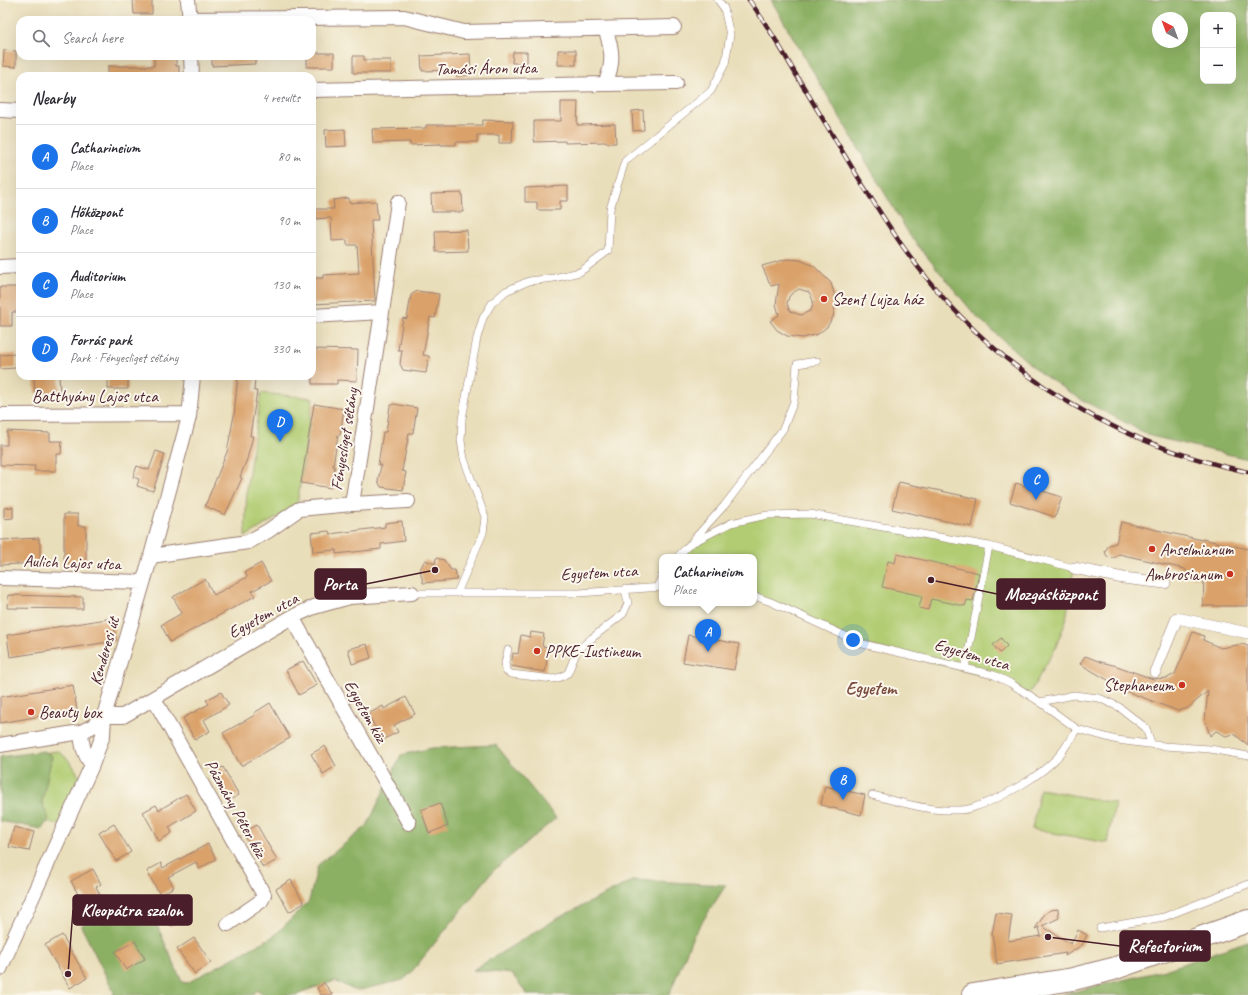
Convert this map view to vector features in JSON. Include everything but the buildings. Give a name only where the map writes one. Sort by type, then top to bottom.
[{"type":"main road","points":[[973,995],[1073,978],[1113,969],[1248,921]]},
{"type":"street","points":[[188,0],[190,16]]},
{"type":"street","points":[[316,18],[404,17],[464,32],[674,27]]},
{"type":"street","points":[[605,29],[612,50],[611,65],[605,84]]},
{"type":"street","points":[[191,60],[192,72]]},
{"type":"street","name":"Tamási Áron utca","points":[[316,90],[676,83]]},
{"type":"street","points":[[0,110],[16,111]]},
{"type":"street","name":"Fényesliget sétány","points":[[151,556],[248,542],[268,531],[299,509],[352,504],[398,202]]},
{"type":"street","points":[[0,266],[16,266]]},
{"type":"street","points":[[316,316],[382,312]]},
{"type":"street","name":"Kenderesi út","points":[[0,969],[92,765],[104,735],[104,716],[151,556],[189,414],[193,380]]},
{"type":"street","name":"Batthyány Lajos utca","points":[[0,415],[189,414]]},
{"type":"street","points":[[352,504],[408,501]]},
{"type":"street","points":[[1074,568],[1122,578],[1165,583]]},
{"type":"street","name":"Aulich Lajos utca","points":[[0,578],[143,582]]},
{"type":"street","name":"Egyetem utca","points":[[104,716],[123,716],[292,617],[314,607],[350,597],[412,593]]},
{"type":"street","name":"Egyetem köz","points":[[292,617],[409,823]]},
{"type":"street","points":[[1155,672],[1177,618],[1248,633]]},
{"type":"street","name":"Pázmány Péter köz","points":[[154,698],[264,895],[261,901],[228,924]]},
{"type":"street","points":[[0,745],[81,732],[93,726],[104,716]]},
{"type":"street","points":[[81,732],[82,748],[92,765]]},
{"type":"lane","points":[[457,593],[483,533],[485,517],[464,459],[461,441],[462,419],[477,338],[483,318],[492,303],[506,291],[529,281],[580,272],[608,251],[610,209],[626,161],[711,91],[725,64],[730,35],[724,8],[718,0]]},
{"type":"lane","points":[[680,554],[724,506],[783,429],[794,401],[797,364],[817,361]]},
{"type":"lane","points":[[690,544],[731,523],[767,515],[810,514],[989,546],[1074,568]]},
{"type":"lane","points":[[965,668],[989,546]]},
{"type":"lane","name":"Egyetem utca","points":[[412,593],[579,593],[659,587]]},
{"type":"lane","points":[[508,650],[505,662],[506,671],[511,674],[553,679],[561,677],[568,673],[577,651],[623,614],[628,603],[625,589]]},
{"type":"lane","name":"Egyetem utca","points":[[757,597],[863,644],[994,675],[1040,702],[1077,729],[1117,740],[1210,748],[1248,756]]},
{"type":"lane","points":[[1040,702],[1074,695],[1099,698],[1119,707],[1146,728],[1151,744]]},
{"type":"lane","points":[[872,795],[920,807],[944,810],[970,809],[993,800],[1043,770],[1061,752],[1077,729]]},
{"type":"lane","points":[[1100,928],[1164,917],[1248,884]]},
{"type":"green space","points":[[771,0],[1248,0],[1248,459],[1151,436],[1082,400],[1040,373],[975,315],[910,236]]},
{"type":"green space","points":[[261,393],[313,398],[297,505],[245,537],[247,486]]},
{"type":"green space","points":[[810,514],[989,546],[1074,568],[1066,620],[1055,649],[1029,694],[1010,683],[863,644],[757,597],[757,554],[680,554],[690,544],[731,523],[767,515]]},
{"type":"green space","points":[[496,745],[556,818],[493,871],[409,975],[403,980],[356,991],[335,981],[304,991],[298,995],[266,995],[257,990],[253,995],[113,995],[114,992],[81,926],[85,922],[145,913],[153,916],[182,982],[187,983],[274,936],[309,901],[318,865],[367,826],[401,755],[432,748]]},
{"type":"green space","points":[[44,751],[52,756],[42,802],[49,819],[42,829],[0,821],[0,757]]},
{"type":"green space","points":[[58,751],[71,763],[80,778],[59,825],[0,812],[0,758]]},
{"type":"green space","points":[[1040,789],[1115,803],[1107,843],[1032,829]]},
{"type":"green space","points":[[634,880],[726,885],[693,936],[669,995],[528,995],[512,974],[473,970],[558,918]]},
{"type":"green space","points":[[1248,941],[1248,995],[1060,995],[1165,970]]},
{"type":"railway","points":[[749,0],[773,36],[883,218],[930,282],[967,323],[1006,358],[1049,390],[1094,417],[1143,440],[1194,458],[1248,472]]},
{"type":"place","name":"Szent Lujza ház","points":[[824,299]]},
{"type":"place","name":"Forrás park","points":[[280,442]]},
{"type":"place","name":"Auditorium","points":[[1036,500]]},
{"type":"place","name":"Anselmianum","points":[[1152,549]]},
{"type":"place","name":"Porta","points":[[435,570]]},
{"type":"place","name":"Ambrosianum","points":[[1230,574]]},
{"type":"place","name":"Mozgásközpont","points":[[931,580]]},
{"type":"place","name":"PPKE-Iustineum","points":[[537,651]]},
{"type":"place","name":"Catharineium","points":[[708,652]]},
{"type":"place","name":"Stephaneum","points":[[1182,685]]},
{"type":"place","name":"Beauty box","points":[[31,712]]},
{"type":"place","name":"Hőközpont","points":[[843,800]]},
{"type":"place","name":"Refectorium","points":[[1048,937]]},
{"type":"place","name":"Kleopátra szalon","points":[[68,974]]},
{"type":"district","name":"Egyetem","points":[[871,688]]}]
